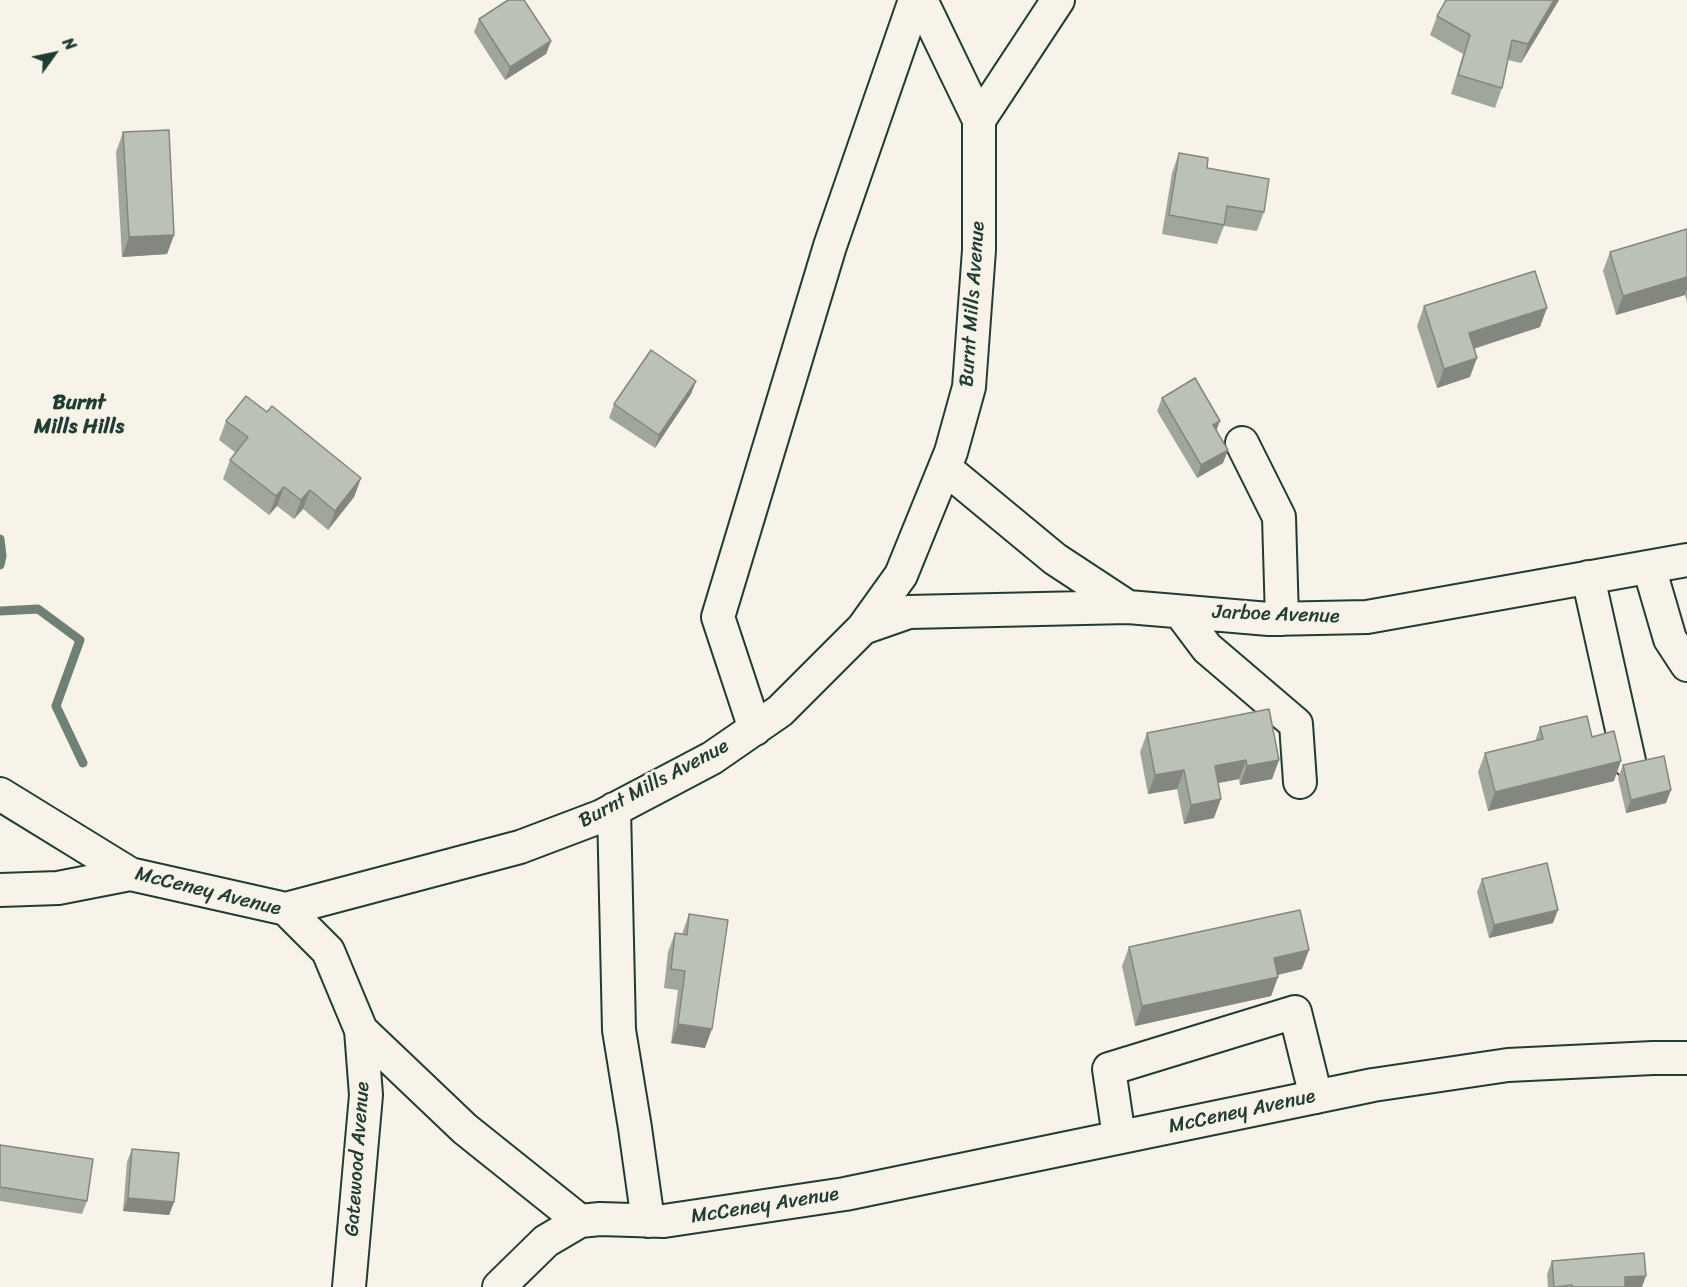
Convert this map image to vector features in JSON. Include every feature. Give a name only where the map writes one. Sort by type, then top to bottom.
[{"type":"street","points":[[755,729],[718,617],[830,246],[915,0]]},
{"type":"street","name":"Burnt Mills Avenue","points":[[286,909],[520,847],[602,816],[712,758],[780,711],[862,628],[901,574],[951,452],[969,387],[979,250],[980,120],[921,0]]},
{"type":"street","points":[[980,120],[1058,0]]},
{"type":"street","points":[[1242,443],[1279,517],[1282,619]]},
{"type":"street","points":[[945,468],[1055,559],[1128,607]]},
{"type":"street","name":"Jarboe Avenue","points":[[862,628],[909,612],[1128,607],[1282,619],[1367,617],[1687,560]]},
{"type":"street","points":[[1649,567],[1670,639],[1687,665]]},
{"type":"street","points":[[1588,577],[1629,761]]},
{"type":"street","points":[[1180,612],[1207,648],[1296,724],[1300,783]]},
{"type":"street","name":"McCeney Avenue","points":[[0,794],[130,874],[286,909],[328,951],[361,1030],[465,1129],[580,1221],[664,1221],[845,1194],[1373,1085],[1508,1065],[1687,1058]]},
{"type":"street","points":[[614,809],[619,1030],[648,1221]]},
{"type":"street","points":[[0,890],[58,888],[130,874]]},
{"type":"street","points":[[1119,1137],[1109,1069],[1295,1012],[1316,1097]]},
{"type":"street","name":"Gatewood Avenue","points":[[349,1287],[366,1095],[361,1030]]},
{"type":"street","points":[[498,1287],[546,1241],[580,1221]]},
{"type":"building","points":[[508,0],[524,0],[551,41],[510,67],[479,19]]},
{"type":"building","points":[[1446,0],[1554,0],[1528,44],[1512,40],[1502,88],[1458,75],[1470,35],[1437,16]]},
{"type":"building","points":[[169,130],[174,235],[129,237],[123,132]]},
{"type":"building","points":[[1179,153],[1208,158],[1207,168],[1269,179],[1264,212],[1227,206],[1224,225],[1169,215]]},
{"type":"building","points":[[1687,229],[1687,277],[1623,296],[1610,252]]},
{"type":"building","points":[[1535,271],[1547,308],[1469,333],[1477,358],[1444,369],[1424,306]]},
{"type":"building","points":[[651,350],[696,381],[659,435],[614,404]]},
{"type":"building","points":[[1195,378],[1220,421],[1213,425],[1228,450],[1201,465],[1162,398]]},
{"type":"building","points":[[246,396],[267,412],[272,406],[361,478],[335,511],[310,490],[301,500],[284,487],[276,496],[230,460],[248,437],[226,421]]},
{"type":"building","points":[[1269,709],[1279,760],[1247,766],[1246,760],[1215,766],[1221,799],[1191,805],[1184,770],[1155,775],[1147,733]]},
{"type":"building","points":[[1587,716],[1592,737],[1614,731],[1621,761],[1495,792],[1485,753],[1543,739],[1540,727]]},
{"type":"building","points":[[1664,756],[1671,790],[1631,800],[1623,765]]},
{"type":"building","points":[[1547,863],[1558,910],[1494,925],[1482,879]]},
{"type":"building","points":[[1300,910],[1309,950],[1274,958],[1278,977],[1142,1006],[1129,947]]},
{"type":"building","points":[[689,914],[728,920],[712,1029],[678,1024],[685,971],[671,969],[675,933],[687,935]]},
{"type":"building","points":[[0,1145],[93,1159],[87,1201],[0,1187]]},
{"type":"building","points":[[132,1149],[179,1153],[174,1202],[128,1198]]},
{"type":"building","points":[[1644,1253],[1646,1276],[1625,1277],[1625,1287],[1572,1287],[1572,1285],[1554,1287],[1552,1261]]},
{"type":"waterway","points":[[0,539],[2,556],[0,565]]},
{"type":"waterway","points":[[0,611],[38,609],[80,640],[56,706],[83,763]]},
{"type":"district","name":"Burnt Mills Hills","points":[[79,416]]}]
